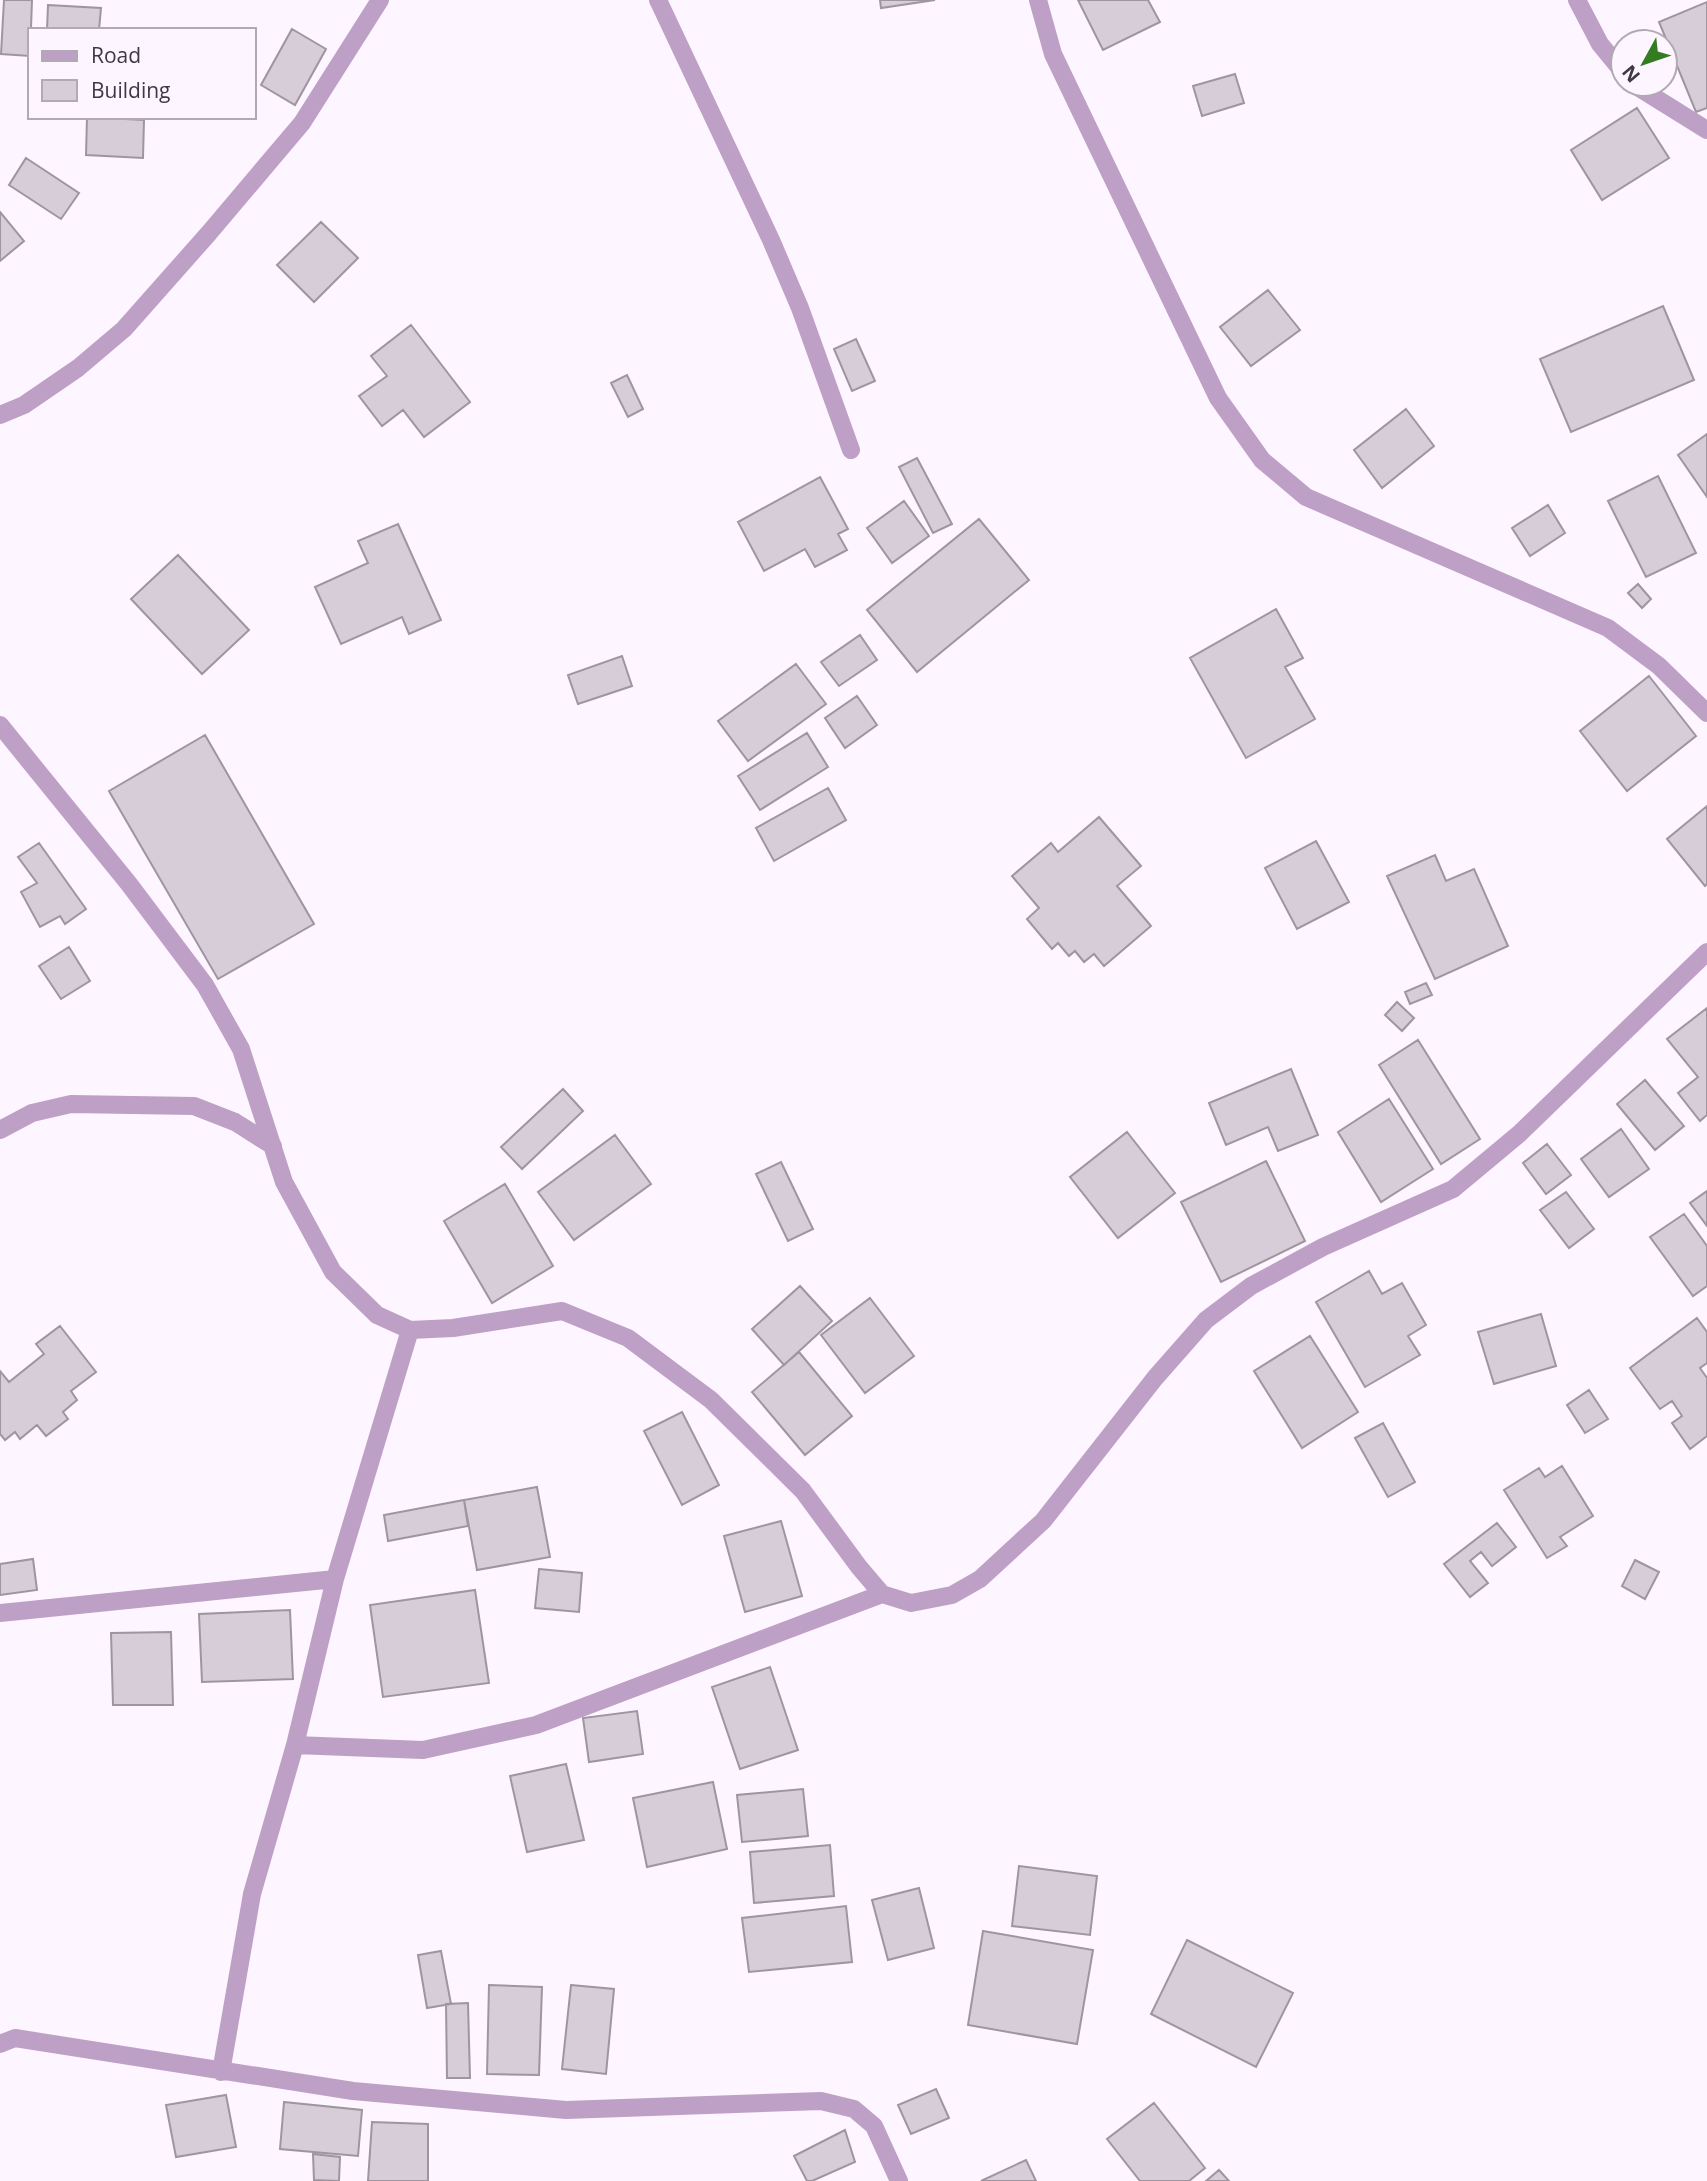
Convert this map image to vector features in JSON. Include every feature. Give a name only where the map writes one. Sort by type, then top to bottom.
[{"type":"street","points":[[0,415],[23,405],[78,368],[124,329],[302,123],[380,0]]},
{"type":"street","points":[[658,0],[800,308],[851,450]]},
{"type":"street","points":[[1038,0],[1053,54],[1218,398],[1262,460],[1306,497],[1608,628],[1658,666],[1707,713]]},
{"type":"street","points":[[1577,0],[1600,44],[1609,55]]},
{"type":"street","points":[[1656,98],[1707,130]]},
{"type":"street","points":[[0,726],[129,884],[205,985],[241,1049],[284,1182],[333,1272],[377,1315],[410,1330],[453,1328],[562,1311],[628,1338],[711,1400],[803,1491],[882,1594],[911,1603],[952,1595],[980,1579],[1043,1521],[1155,1378],[1206,1320],[1251,1286],[1323,1247],[1453,1189],[1519,1134],[1707,952]]},
{"type":"street","points":[[0,1130],[32,1113],[71,1104],[194,1106],[235,1122],[273,1146]]},
{"type":"street","points":[[221,2072],[252,1894],[295,1745],[335,1579],[410,1330]]},
{"type":"street","points":[[0,1613],[335,1579]]},
{"type":"street","points":[[295,1745],[424,1750],[536,1725],[882,1594]]},
{"type":"street","points":[[0,2045],[15,2038],[353,2091],[566,2110],[821,2101],[854,2109],[874,2126],[899,2181]]},
{"type":"building","points":[[4,0],[32,0],[28,56],[1,54]]},
{"type":"building","points":[[880,0],[935,0],[881,8]]},
{"type":"building","points":[[1078,0],[1148,0],[1160,22],[1103,50]]},
{"type":"building","points":[[1707,2],[1707,108],[1696,112],[1679,71],[1679,28],[1661,28],[1659,22]]},
{"type":"building","points":[[48,5],[101,8],[99,28],[47,28]]},
{"type":"building","points":[[292,29],[326,49],[295,105],[261,85]]},
{"type":"building","points":[[1235,74],[1244,103],[1202,116],[1193,86]]},
{"type":"building","points":[[1637,108],[1669,158],[1602,200],[1571,150]]},
{"type":"building","points":[[87,119],[144,120],[143,158],[86,155]]},
{"type":"building","points":[[26,158],[79,193],[61,219],[9,185]]},
{"type":"building","points":[[0,212],[24,241],[0,261]]},
{"type":"building","points":[[321,222],[358,258],[314,302],[277,265]]},
{"type":"building","points":[[1268,290],[1300,330],[1251,366],[1220,327]]},
{"type":"building","points":[[1663,306],[1694,380],[1571,432],[1540,359]]},
{"type":"building","points":[[411,325],[470,402],[424,437],[403,410],[382,426],[359,396],[387,376],[371,356]]},
{"type":"building","points":[[856,339],[875,381],[852,391],[834,349]]},
{"type":"building","points":[[627,375],[643,409],[628,417],[611,383]]},
{"type":"building","points":[[1406,409],[1434,446],[1382,488],[1354,450]]},
{"type":"building","points":[[1707,434],[1707,497],[1678,455]]},
{"type":"building","points":[[917,458],[952,524],[933,533],[899,467]]},
{"type":"building","points":[[1658,476],[1696,553],[1646,577],[1608,501]]},
{"type":"building","points":[[820,477],[848,529],[838,534],[847,550],[815,567],[805,549],[764,571],[738,522]]},
{"type":"building","points":[[904,501],[929,536],[892,563],[867,528]]},
{"type":"building","points":[[1548,505],[1565,533],[1530,556],[1512,528]]},
{"type":"building","points":[[979,519],[1029,580],[917,672],[867,610]]},
{"type":"building","points":[[398,524],[441,620],[409,634],[402,617],[341,644],[315,587],[368,563],[358,541]]},
{"type":"building","points":[[178,555],[249,630],[202,674],[131,599]]},
{"type":"building","points":[[1638,584],[1651,599],[1642,608],[1628,593]]},
{"type":"building","points":[[1276,609],[1303,658],[1285,667],[1315,719],[1246,758],[1190,658]]},
{"type":"building","points":[[860,635],[877,660],[839,686],[821,662]]},
{"type":"building","points":[[622,656],[632,686],[578,704],[568,675]]},
{"type":"building","points":[[796,664],[826,704],[748,761],[718,721]]},
{"type":"building","points":[[1649,676],[1696,736],[1627,791],[1580,731]]},
{"type":"building","points":[[857,696],[877,725],[845,748],[825,718]]},
{"type":"building","points":[[807,733],[828,767],[760,810],[738,776]]},
{"type":"building","points":[[205,735],[314,924],[218,979],[109,791]]},
{"type":"building","points":[[828,788],[846,820],[774,861],[756,828]]},
{"type":"building","points":[[1707,806],[1707,884],[1705,886],[1667,839]]},
{"type":"building","points":[[1099,817],[1141,866],[1117,886],[1151,926],[1104,966],[1094,954],[1084,962],[1075,951],[1069,956],[1058,943],[1052,949],[1027,919],[1039,908],[1012,876],[1051,843],[1058,852]]},
{"type":"building","points":[[1316,841],[1349,902],[1297,929],[1265,868]]},
{"type":"building","points":[[39,843],[86,909],[65,924],[60,916],[40,927],[21,892],[37,883],[18,857]]},
{"type":"building","points":[[1435,855],[1446,881],[1474,869],[1508,946],[1435,979],[1387,876]]},
{"type":"building","points":[[69,947],[90,981],[61,999],[39,966]]},
{"type":"building","points":[[1426,983],[1432,995],[1410,1004],[1405,992]]},
{"type":"building","points":[[1397,1002],[1414,1018],[1402,1031],[1385,1015]]},
{"type":"building","points":[[1707,1008],[1707,1115],[1700,1121],[1678,1093],[1698,1077],[1667,1039]]},
{"type":"building","points":[[1418,1040],[1480,1139],[1441,1164],[1379,1065]]},
{"type":"building","points":[[1291,1069],[1318,1135],[1278,1151],[1268,1127],[1226,1145],[1209,1103]]},
{"type":"building","points":[[1645,1080],[1684,1126],[1655,1150],[1617,1104]]},
{"type":"building","points":[[563,1089],[583,1111],[522,1169],[501,1147]]},
{"type":"building","points":[[1389,1099],[1433,1169],[1381,1202],[1338,1132]]},
{"type":"building","points":[[1621,1129],[1649,1169],[1609,1197],[1581,1159]]},
{"type":"building","points":[[1127,1132],[1175,1193],[1118,1238],[1070,1177]]},
{"type":"building","points":[[615,1135],[651,1184],[574,1240],[538,1192]]},
{"type":"building","points":[[1547,1144],[1571,1175],[1546,1194],[1523,1163]]},
{"type":"building","points":[[1266,1161],[1305,1241],[1221,1282],[1181,1202]]},
{"type":"building","points":[[781,1162],[813,1229],[788,1241],[756,1174]]},
{"type":"building","points":[[505,1184],[553,1266],[492,1303],[444,1221]]},
{"type":"building","points":[[1707,1191],[1707,1226],[1690,1203]]},
{"type":"building","points":[[1566,1192],[1594,1229],[1569,1248],[1540,1210]]},
{"type":"building","points":[[1684,1214],[1707,1246],[1707,1286],[1693,1296],[1650,1237]]},
{"type":"building","points":[[1369,1271],[1382,1294],[1402,1283],[1426,1325],[1408,1336],[1420,1355],[1365,1387],[1316,1302]]},
{"type":"building","points":[[800,1286],[832,1321],[784,1365],[752,1329]]},
{"type":"building","points":[[870,1298],[914,1356],[865,1393],[821,1335]]},
{"type":"building","points":[[1541,1314],[1556,1366],[1494,1384],[1478,1332]]},
{"type":"building","points":[[1697,1318],[1707,1332],[1707,1363],[1700,1368],[1707,1378],[1707,1436],[1690,1449],[1672,1423],[1682,1416],[1672,1401],[1660,1409],[1630,1368]]},
{"type":"building","points":[[60,1326],[96,1372],[71,1391],[77,1400],[63,1412],[68,1419],[46,1436],[37,1425],[20,1439],[15,1432],[5,1440],[0,1434],[0,1371],[9,1382],[44,1354],[36,1344]]},
{"type":"building","points":[[1310,1336],[1358,1412],[1302,1448],[1254,1371]]},
{"type":"building","points":[[799,1352],[852,1416],[805,1455],[752,1392]]},
{"type":"building","points":[[1589,1390],[1608,1419],[1585,1433],[1567,1405]]},
{"type":"building","points":[[682,1412],[719,1485],[682,1505],[644,1431]]},
{"type":"building","points":[[1383,1423],[1415,1482],[1388,1497],[1355,1438]]},
{"type":"building","points":[[1562,1466],[1593,1516],[1560,1537],[1567,1546],[1547,1558],[1504,1490],[1539,1468],[1545,1477]]},
{"type":"building","points":[[537,1487],[550,1557],[477,1570],[464,1500]]},
{"type":"building","points":[[464,1500],[468,1526],[388,1541],[384,1515]]},
{"type":"building","points":[[781,1521],[802,1596],[745,1612],[724,1536]]},
{"type":"building","points":[[1497,1523],[1516,1547],[1492,1566],[1481,1552],[1470,1561],[1488,1583],[1470,1597],[1444,1564]]},
{"type":"building","points":[[33,1559],[37,1590],[0,1595],[0,1564]]},
{"type":"building","points":[[1635,1560],[1659,1572],[1645,1599],[1622,1586]]},
{"type":"building","points":[[539,1569],[582,1573],[579,1612],[535,1608]]},
{"type":"building","points":[[475,1590],[489,1683],[383,1697],[370,1605]]},
{"type":"building","points":[[290,1610],[293,1679],[202,1682],[199,1614]]},
{"type":"building","points":[[171,1632],[173,1705],[113,1705],[111,1633]]},
{"type":"building","points":[[770,1667],[798,1750],[740,1769],[712,1687]]},
{"type":"building","points":[[637,1711],[643,1754],[589,1762],[583,1718]]},
{"type":"building","points":[[566,1764],[584,1840],[527,1852],[510,1776]]},
{"type":"building","points":[[713,1782],[727,1849],[647,1867],[633,1798]]},
{"type":"building","points":[[803,1789],[808,1836],[742,1842],[737,1795]]},
{"type":"building","points":[[830,1845],[834,1896],[754,1903],[750,1852]]},
{"type":"building","points":[[1019,1866],[1097,1876],[1090,1935],[1012,1926]]},
{"type":"building","points":[[919,1888],[934,1948],[888,1960],[872,1900]]},
{"type":"building","points":[[846,1906],[852,1962],[749,1972],[742,1918]]},
{"type":"building","points":[[983,1931],[1093,1950],[1077,2044],[968,2025]]},
{"type":"building","points":[[1187,1940],[1293,1993],[1256,2067],[1151,2014]]},
{"type":"building","points":[[441,1951],[451,2004],[427,2008],[418,1955]]},
{"type":"building","points":[[489,1985],[542,1987],[539,2075],[487,2074]]},
{"type":"building","points":[[571,1985],[614,1989],[606,2074],[562,2069]]},
{"type":"building","points":[[468,2003],[470,2078],[447,2078],[446,2004]]},
{"type":"building","points":[[936,2089],[949,2118],[911,2134],[898,2105]]},
{"type":"building","points":[[226,2095],[236,2147],[176,2157],[166,2105]]},
{"type":"building","points":[[284,2102],[362,2110],[358,2156],[280,2149]]},
{"type":"building","points":[[1154,2103],[1205,2168],[1189,2181],[1140,2181],[1107,2139]]},
{"type":"building","points":[[372,2122],[428,2124],[428,2181],[368,2181]]},
{"type":"building","points":[[845,2130],[855,2162],[807,2181],[794,2156]]},
{"type":"building","points":[[313,2154],[340,2157],[339,2181],[314,2180]]},
{"type":"building","points":[[1026,2160],[1036,2181],[981,2181]]},
{"type":"building","points":[[1219,2170],[1229,2181],[1206,2181]]}]
